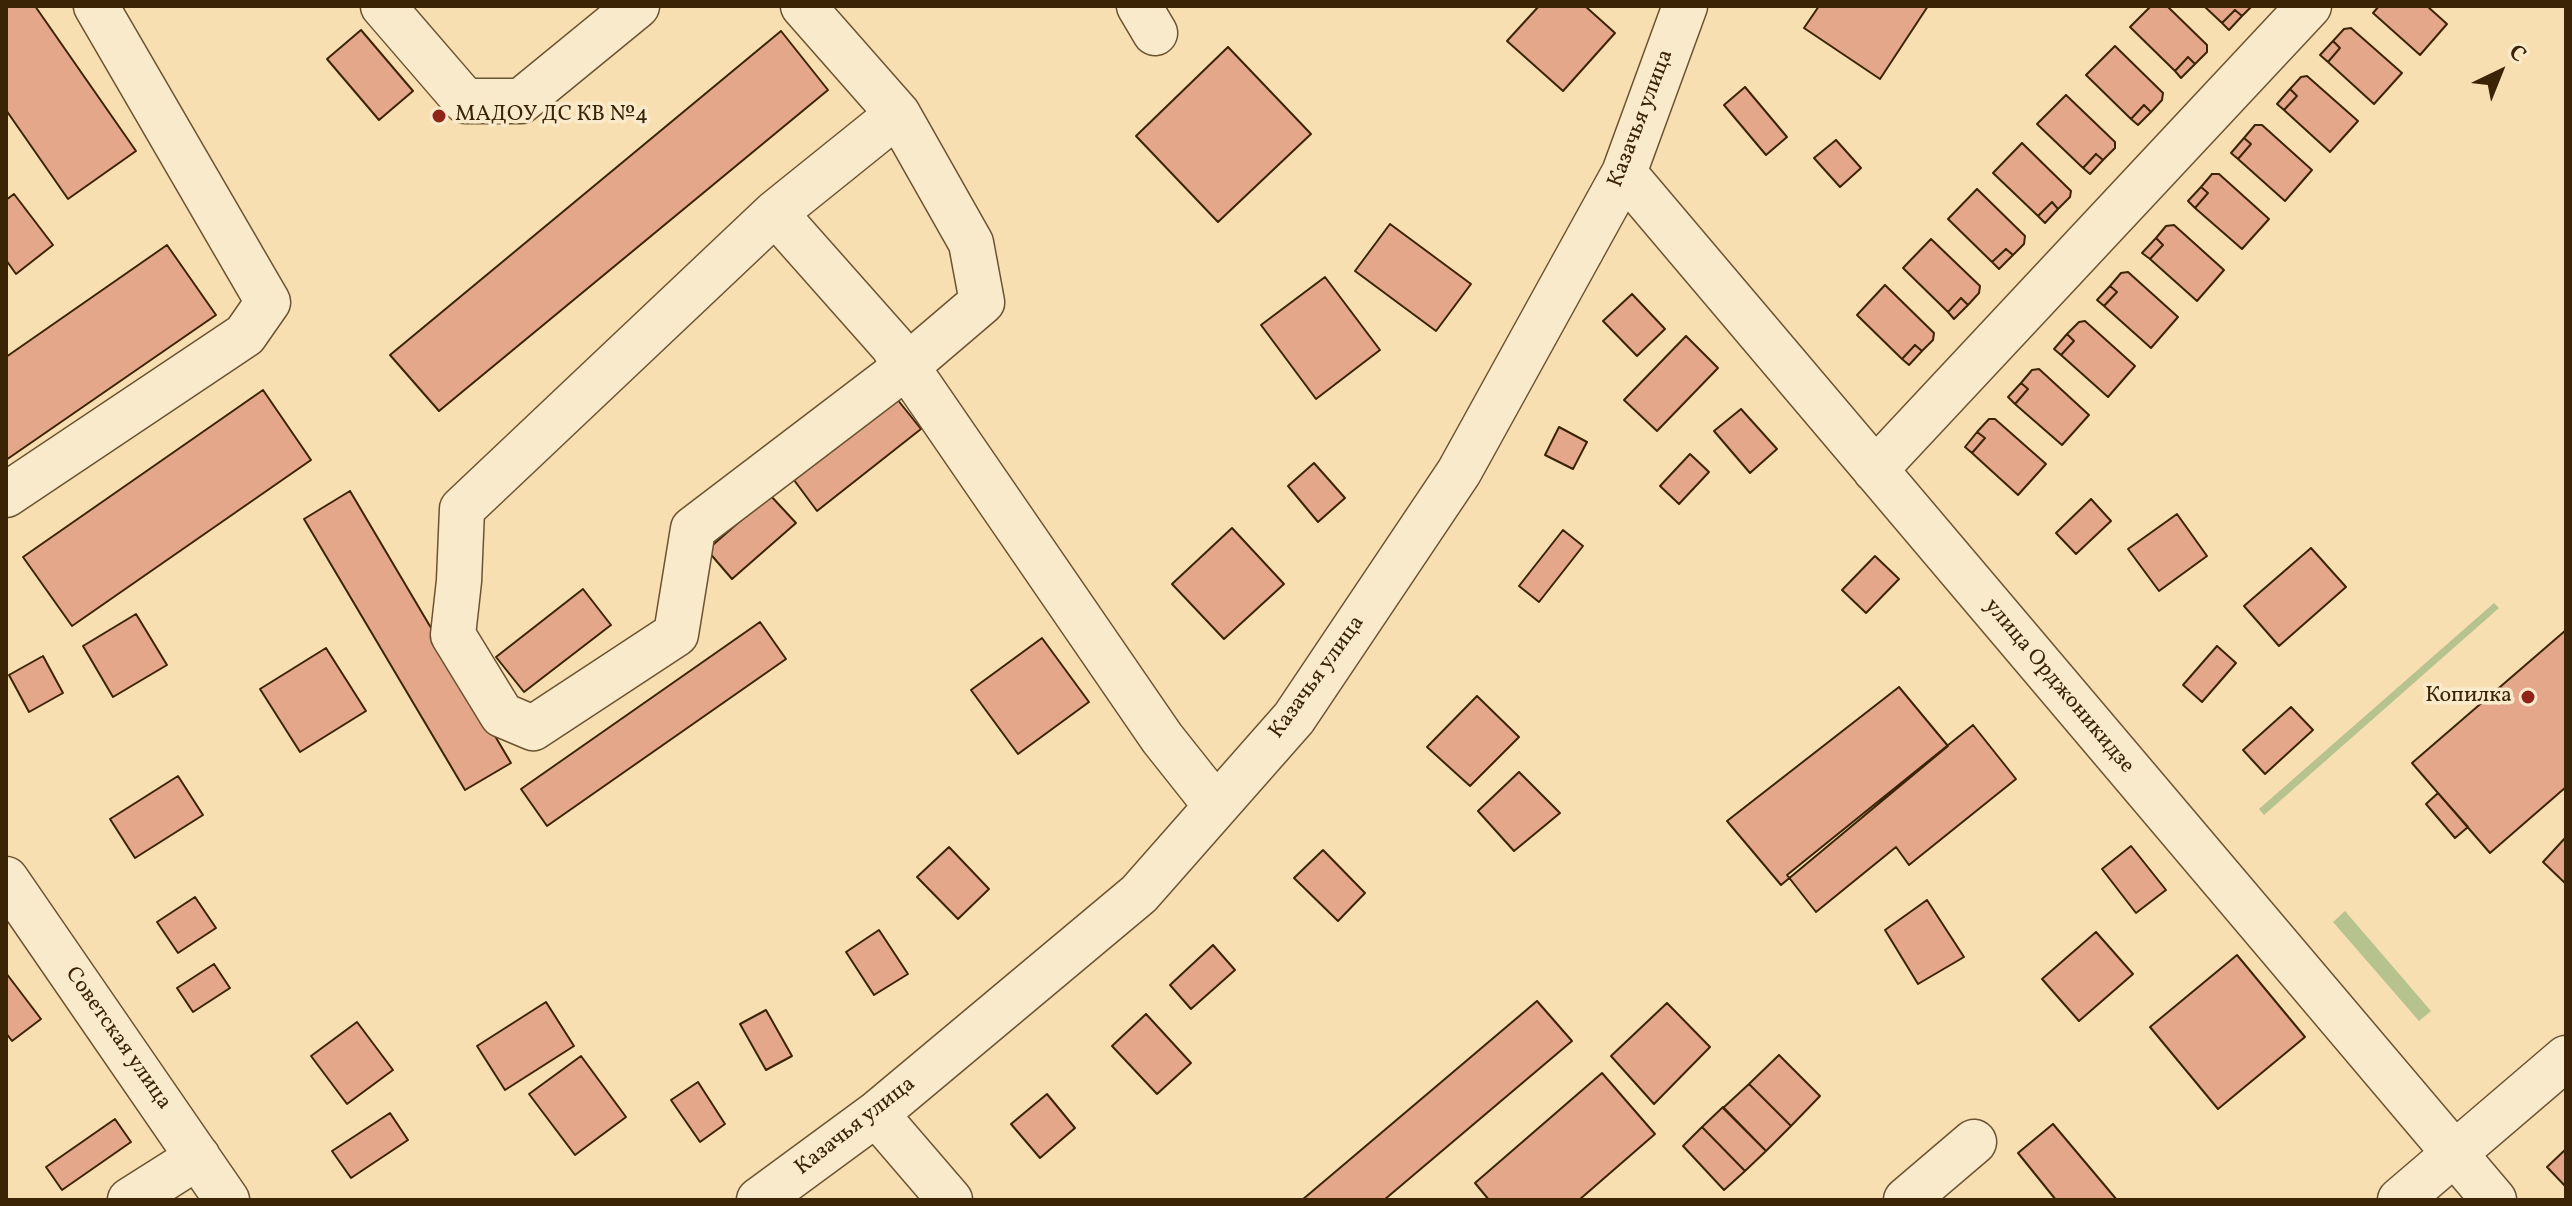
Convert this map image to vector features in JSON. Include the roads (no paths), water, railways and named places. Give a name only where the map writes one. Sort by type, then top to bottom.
[{"type":"street","points":[[6,495],[245,335],[268,302],[96,6]]},
{"type":"street","points":[[383,6],[465,101],[521,101],[637,6]]},
{"type":"street","points":[[803,6],[898,114],[971,243],[982,302],[907,366],[693,529],[676,634],[533,728],[502,715],[453,635],[462,509],[775,213],[898,114]]},
{"type":"street","name":"Казачья улица","points":[[759,1200],[876,1114],[1139,894],[1294,718],[1459,472],[1624,173],[1685,6]]},
{"type":"street","points":[[1875,470],[2309,6]]},
{"type":"street","name":"улица Орджоникидзе","points":[[1624,173],[2494,1200]]},
{"type":"street","points":[[775,213],[892,345],[1162,738],[1216,806]]},
{"type":"street","name":"Советская улица","points":[[6,879],[227,1200]]},
{"type":"street","points":[[2400,1200],[2566,1058]]},
{"type":"street","points":[[876,1114],[950,1200]]},
{"type":"street","points":[[1906,1200],[1974,1142]]},
{"type":"street","points":[[130,1200],[198,1157]]},
{"type":"place","name":"МАДОУ ДС КВ №4","points":[[439,116]]},
{"type":"place","name":"Копилка","points":[[2528,697]]}]
